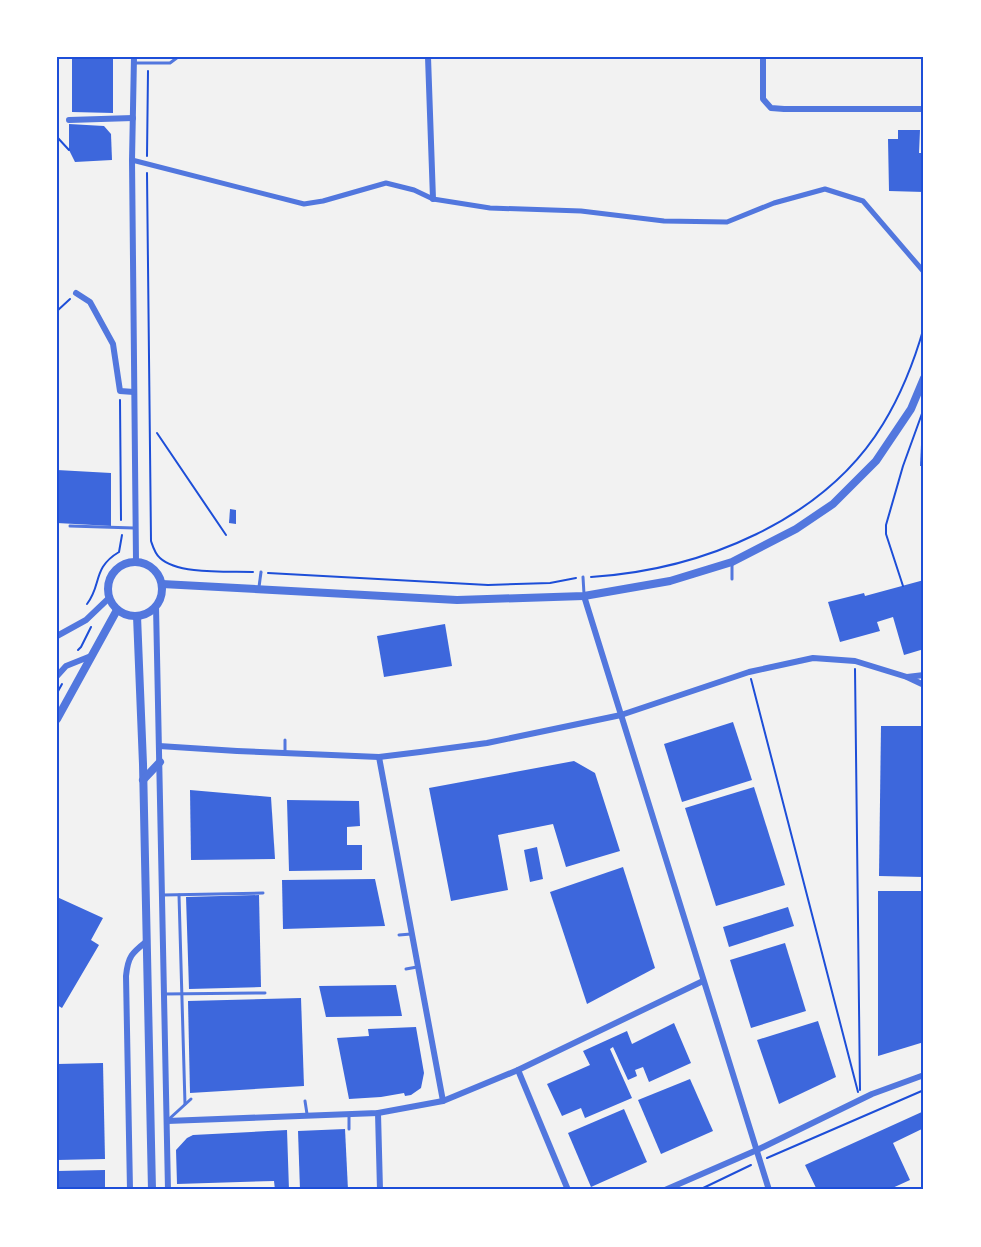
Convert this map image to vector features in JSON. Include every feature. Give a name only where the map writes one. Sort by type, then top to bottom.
[{"type":"street","points":[[428,57],[434,199]]},
{"type":"street","points":[[763,57],[763,99],[771,108],[924,109]]},
{"type":"street","points":[[134,60],[132,160],[136,561]]},
{"type":"street","points":[[69,120],[133,118]]},
{"type":"street","points":[[132,160],[304,204],[323,201],[386,183],[414,190],[434,199],[490,208],[580,211],[664,221],[727,222],[774,203],[825,189],[863,201],[924,272]]},
{"type":"street","points":[[76,293],[90,302],[113,344],[120,391],[134,392]]},
{"type":"street","points":[[162,584],[457,600],[584,596],[670,581],[732,562],[796,529],[833,504],[876,461],[911,409],[924,378]]},
{"type":"street","points":[[126,562],[145,563],[153,568],[162,584],[161,598],[156,606],[150,612],[137,616],[117,610],[109,597],[108,583],[114,571],[126,562]]},
{"type":"street","points":[[584,596],[769,1190]]},
{"type":"street","points":[[57,636],[86,620],[109,597]]},
{"type":"street","points":[[156,606],[168,1190]]},
{"type":"street","points":[[57,719],[117,610]]},
{"type":"street","points":[[137,616],[152,1190]]},
{"type":"street","points":[[57,676],[66,666],[92,656]]},
{"type":"street","points":[[159,746],[378,757],[487,742],[621,715],[749,672],[813,658],[855,661],[907,677],[924,686]]},
{"type":"street","points":[[907,677],[924,675]]},
{"type":"street","points":[[378,757],[443,1101]]},
{"type":"street","points":[[143,780],[160,762]]},
{"type":"street","points":[[130,1190],[126,976],[127,964],[131,955],[147,941]]},
{"type":"street","points":[[167,1121],[378,1113],[443,1101],[518,1070],[703,981]]},
{"type":"street","points":[[518,1070],[568,1190]]},
{"type":"street","points":[[665,1190],[757,1150],[861,1100],[924,1075]]},
{"type":"street","points":[[378,1113],[380,1190]]},
{"type":"lane","points":[[134,60],[148,63],[170,63],[178,57]]},
{"type":"lane","points":[[70,526],[136,528]]},
{"type":"lane","points":[[732,562],[732,579]]},
{"type":"lane","points":[[259,588],[261,572]]},
{"type":"lane","points":[[583,577],[584,596]]},
{"type":"lane","points":[[285,740],[285,753]]},
{"type":"lane","points":[[162,895],[263,893]]},
{"type":"lane","points":[[179,895],[186,1104]]},
{"type":"lane","points":[[399,935],[411,934]]},
{"type":"lane","points":[[406,969],[418,967]]},
{"type":"lane","points":[[164,994],[265,993]]},
{"type":"lane","points":[[167,1121],[191,1099]]},
{"type":"lane","points":[[305,1101],[307,1115]]},
{"type":"lane","points":[[349,1114],[349,1129]]},
{"type":"path","points":[[148,63],[151,541],[159,558],[171,566],[488,585],[550,583],[583,577],[621,575],[675,564],[728,546],[774,524],[816,498],[852,464],[882,426],[901,393],[914,362],[924,327]]},
{"type":"path","points":[[57,137],[69,150]]},
{"type":"path","points":[[57,311],[76,293]]},
{"type":"path","points":[[76,652],[92,627],[86,620],[83,609],[92,599],[101,568],[119,552],[122,527],[120,391]]},
{"type":"path","points":[[903,586],[886,534],[886,525],[924,408]]},
{"type":"path","points":[[157,433],[226,535]]},
{"type":"path","points":[[855,661],[861,1100]]},
{"type":"path","points":[[749,672],[861,1100]]},
{"type":"path","points":[[699,1190],[924,1090]]},
{"type":"building","points":[[72,57],[113,57],[113,113],[72,112]]},
{"type":"building","points":[[69,124],[104,126],[111,134],[112,160],[75,162],[69,150]]},
{"type":"building","points":[[898,130],[920,130],[919,153],[924,153],[924,192],[889,191],[888,139],[898,139]]},
{"type":"building","points":[[921,445],[924,445],[924,466],[920,466]]},
{"type":"building","points":[[57,470],[111,473],[111,526],[57,523]]},
{"type":"building","points":[[230,509],[236,510],[236,524],[229,523]]},
{"type":"building","points":[[924,580],[924,649],[904,655],[893,617],[877,622],[880,631],[840,642],[828,602],[864,593],[865,596]]},
{"type":"building","points":[[445,624],[452,666],[384,677],[377,636]]},
{"type":"building","points":[[733,722],[752,780],[682,802],[664,744]]},
{"type":"building","points":[[881,726],[924,726],[924,877],[879,876]]},
{"type":"building","points":[[574,761],[595,773],[620,851],[566,867],[553,824],[498,835],[508,890],[451,901],[429,788]]},
{"type":"building","points":[[754,787],[785,885],[716,906],[685,808]]},
{"type":"building","points":[[190,790],[271,797],[275,859],[191,860]]},
{"type":"building","points":[[287,800],[359,801],[360,826],[347,827],[347,845],[362,845],[362,870],[289,871]]},
{"type":"building","points":[[537,847],[543,879],[530,882],[524,850]]},
{"type":"building","points":[[623,867],[655,968],[587,1004],[550,892]]},
{"type":"building","points":[[375,879],[385,926],[283,929],[282,880]]},
{"type":"building","points":[[878,891],[924,891],[924,1042],[878,1056]]},
{"type":"building","points":[[259,895],[261,987],[189,989],[186,897]]},
{"type":"building","points":[[57,897],[103,918],[91,940],[99,945],[62,1008],[57,1005]]},
{"type":"building","points":[[788,907],[794,926],[729,947],[723,927]]},
{"type":"building","points":[[785,943],[806,1011],[751,1028],[730,960]]},
{"type":"building","points":[[396,985],[402,1016],[326,1017],[319,986]]},
{"type":"building","points":[[301,998],[304,1086],[190,1093],[188,1001]]},
{"type":"building","points":[[818,1021],[836,1077],[779,1104],[757,1040]]},
{"type":"building","points":[[674,1023],[691,1063],[649,1082],[643,1067],[635,1070],[637,1076],[628,1080],[613,1047],[610,1049],[632,1098],[585,1118],[581,1108],[562,1116],[547,1084],[590,1065],[583,1051],[627,1031],[632,1044]]},
{"type":"building","points":[[416,1027],[424,1073],[421,1088],[405,1096],[404,1093],[349,1099],[337,1038],[369,1036],[368,1029]]},
{"type":"building","points":[[103,1063],[105,1159],[57,1160],[57,1064]]},
{"type":"building","points":[[690,1079],[713,1131],[661,1154],[638,1100]]},
{"type":"building","points":[[624,1109],[647,1162],[591,1187],[568,1133]]},
{"type":"building","points":[[924,1111],[924,1128],[893,1143],[910,1180],[888,1190],[817,1190],[805,1165]]},
{"type":"building","points":[[345,1129],[348,1190],[300,1190],[298,1131]]},
{"type":"building","points":[[287,1130],[289,1190],[275,1190],[274,1181],[177,1184],[176,1150],[193,1135]]},
{"type":"building","points":[[105,1170],[105,1190],[57,1190],[57,1171]]}]
